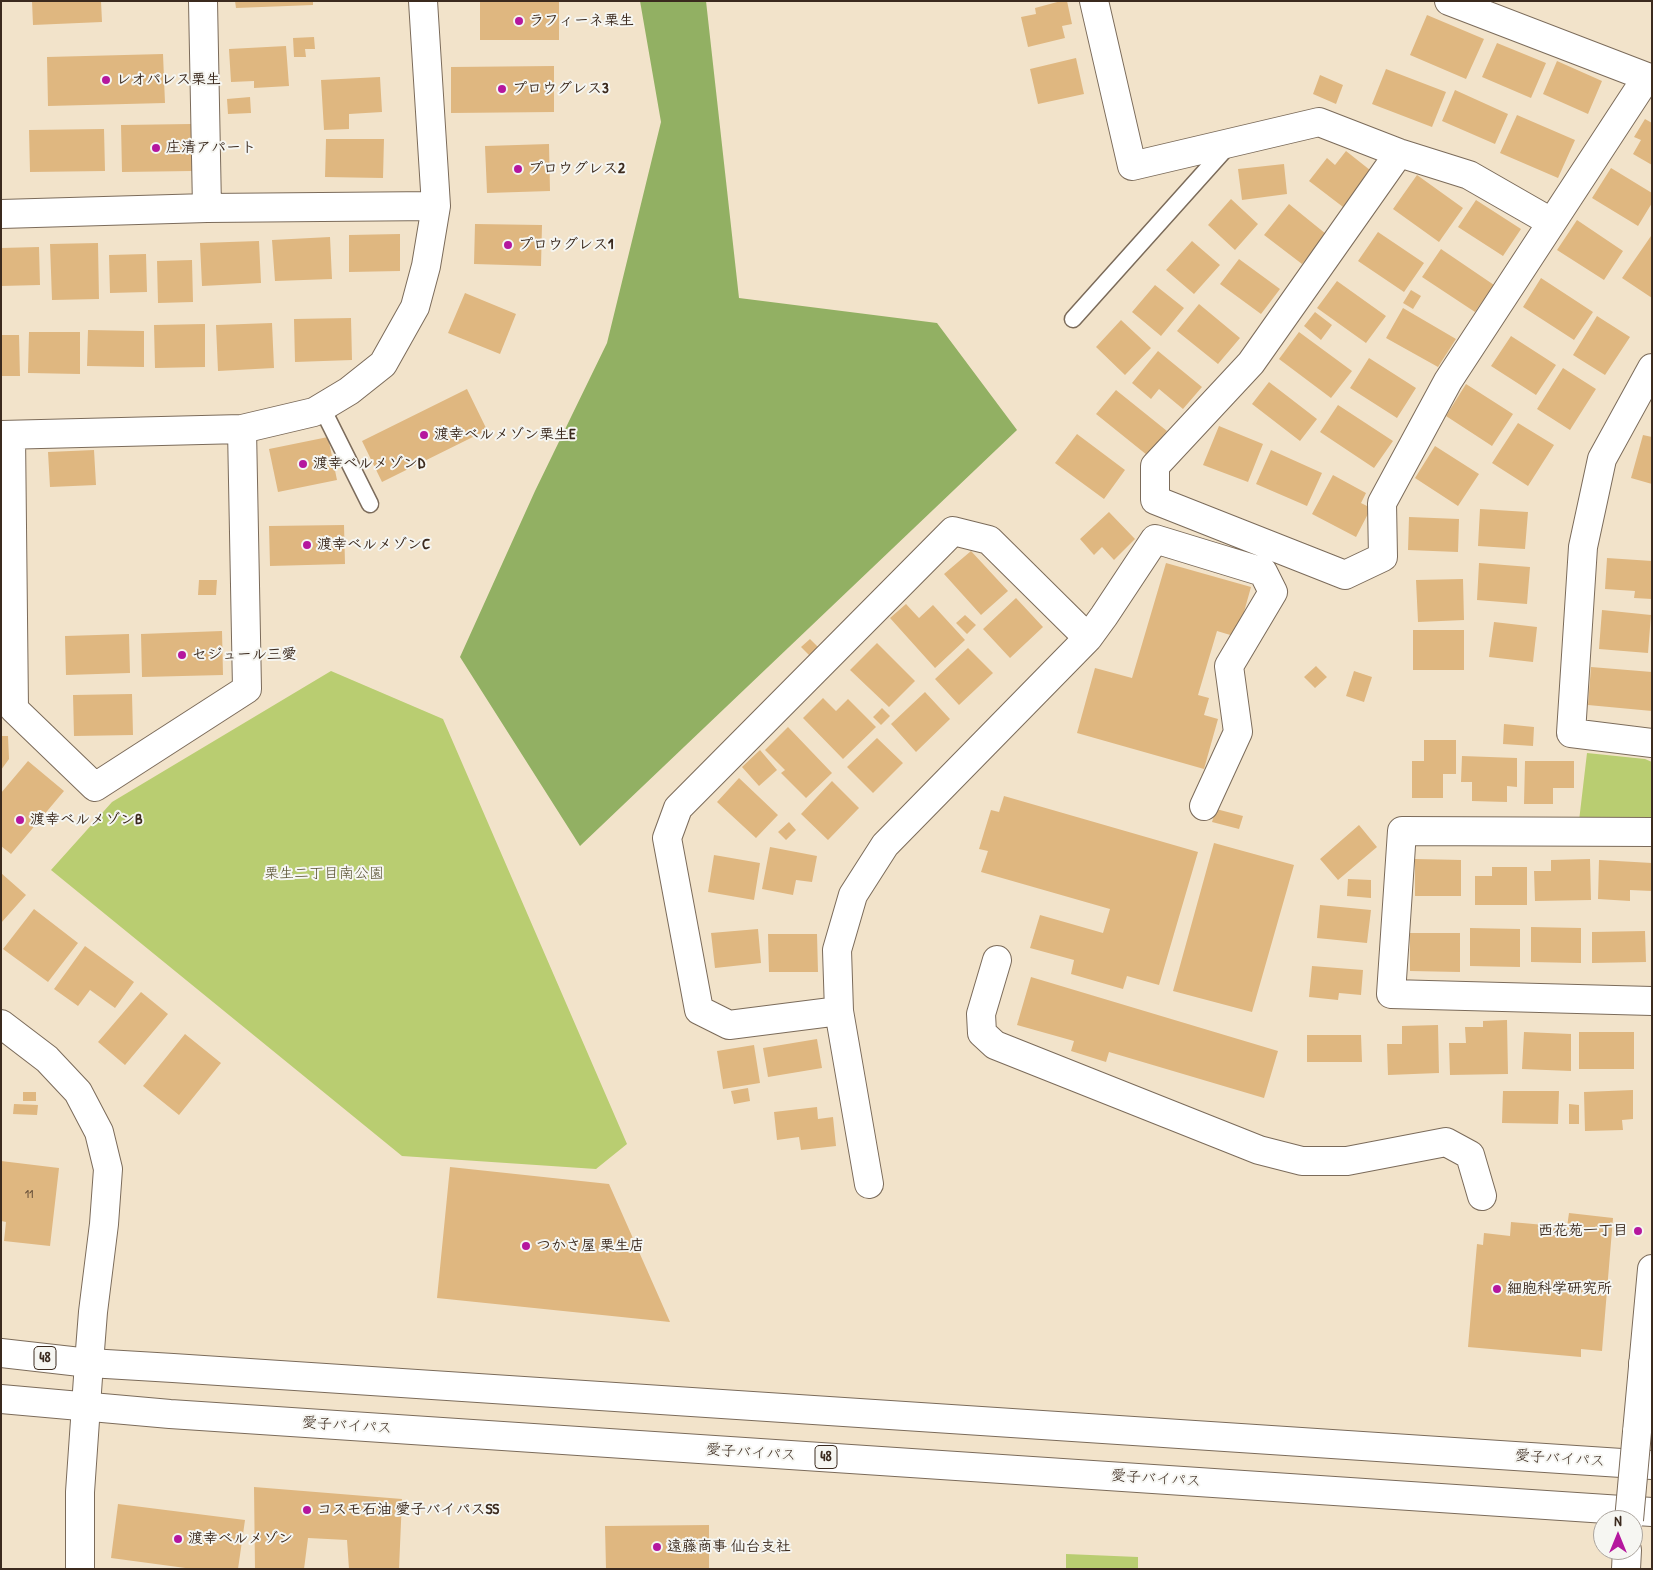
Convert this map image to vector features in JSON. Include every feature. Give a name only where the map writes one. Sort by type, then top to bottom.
[{"type":"main road","points":[[203,1],[207,208]]},
{"type":"main road","points":[[242,429],[247,688],[95,787],[14,709],[6,435],[242,429],[314,412],[350,391],[382,364],[415,307],[426,266],[436,206],[423,1]]},
{"type":"main road","points":[[1094,1],[1132,166],[1319,122],[1400,153],[1469,175],[1550,222]]},
{"type":"main road","points":[[1400,153],[1251,363],[1155,466],[1155,500],[1346,575],[1383,557],[1382,503],[1448,381],[1550,222],[1649,79],[1449,1]]},
{"type":"main road","points":[[1,214],[207,208],[436,206]]},
{"type":"main road","points":[[1652,368],[1602,459],[1583,547],[1571,733],[1652,743]]},
{"type":"main road","points":[[839,1011],[730,1024],[699,1010],[667,838],[678,808],[953,531],[988,540],[1088,638]]},
{"type":"main road","points":[[869,1184],[839,1011],[837,950],[853,895],[885,845],[1088,638],[1155,539],[1263,572],[1274,592],[1229,666],[1238,732],[1204,806]]},
{"type":"main road","points":[[1652,832],[1402,831],[1391,994],[1652,1002]]},
{"type":"main road","points":[[997,960],[980,1014],[982,1033],[995,1045],[1259,1150],[1302,1161],[1347,1161],[1446,1142],[1470,1155],[1482,1196]]},
{"type":"main road","points":[[1,1024],[47,1059],[78,1092],[99,1132],[108,1169],[89,1363],[80,1492],[80,1569]]},
{"type":"main road","points":[[1630,1510],[1637,1432],[1647,1365],[1652,1269]]},
{"type":"main road","name":"愛子バイパス","points":[[1,1353],[89,1363],[1652,1465]]},
{"type":"main road","name":"愛子バイパス","points":[[1,1399],[200,1416],[1652,1512]]},
{"type":"lane","points":[[1073,319],[1232,142]]},
{"type":"lane","points":[[322,408],[370,504]]},
{"type":"green space","points":[[640,1],[706,1],[739,298],[937,323],[1017,430],[580,846],[460,657],[535,491],[607,343],[661,122]]},
{"type":"green space","name":"栗生二丁目南公園","points":[[331,671],[443,719],[627,1144],[596,1169],[402,1156],[51,870],[112,802]]},
{"type":"green space","points":[[1587,753],[1645,759],[1652,762],[1652,823],[1579,821]]},
{"type":"green space","points":[[1066,1554],[1138,1557],[1138,1569],[1066,1569]]},
{"type":"building","points":[[32,1],[101,1],[102,22],[33,25]]},
{"type":"building","points":[[235,1],[313,1],[313,5],[236,8]]},
{"type":"building","name":"ラフィーネ栗生","points":[[480,1],[559,1],[559,40],[480,40]]},
{"type":"building","points":[[1067,1],[1072,24],[1062,26],[1065,38],[1028,47],[1021,17],[1036,14],[1035,8]]},
{"type":"building","points":[[1427,15],[1484,39],[1466,79],[1410,55]]},
{"type":"building","points":[[314,37],[315,49],[305,49],[306,57],[294,57],[293,38]]},
{"type":"building","points":[[1497,43],[1546,63],[1531,98],[1482,77]]},
{"type":"building","points":[[286,46],[289,86],[254,88],[254,81],[231,82],[229,49]]},
{"type":"building","name":"レオパレス栗生","points":[[163,54],[165,103],[48,106],[47,57]]},
{"type":"building","points":[[1076,58],[1084,94],[1038,104],[1030,69]]},
{"type":"building","points":[[1557,61],[1602,81],[1588,114],[1543,94]]},
{"type":"building","name":"プロウグレス3","points":[[554,66],[554,112],[451,113],[451,67]]},
{"type":"building","points":[[1386,69],[1446,92],[1432,127],[1372,104]]},
{"type":"building","points":[[1320,75],[1343,85],[1336,104],[1313,94]]},
{"type":"building","points":[[380,77],[382,112],[349,114],[349,129],[324,130],[321,80]]},
{"type":"building","points":[[1455,90],[1508,114],[1495,144],[1442,121]]},
{"type":"building","points":[[250,97],[251,113],[228,114],[227,99]]},
{"type":"building","points":[[1517,115],[1575,140],[1558,178],[1500,153]]},
{"type":"building","points":[[1645,119],[1652,123],[1652,165],[1633,154],[1641,140],[1634,137]]},
{"type":"building","name":"庄清アパート","points":[[191,124],[192,171],[122,172],[121,125]]},
{"type":"building","points":[[104,129],[105,171],[30,172],[29,130]]},
{"type":"building","points":[[326,139],[384,139],[383,178],[325,177]]},
{"type":"building","name":"プロウグレス2","points":[[549,144],[550,191],[487,193],[485,146]]},
{"type":"building","points":[[1346,151],[1375,174],[1347,210],[1309,181],[1327,158],[1335,165]]},
{"type":"building","points":[[1284,164],[1287,194],[1242,200],[1238,169]]},
{"type":"building","points":[[1611,168],[1652,193],[1652,203],[1638,226],[1592,198]]},
{"type":"building","points":[[1417,175],[1463,208],[1439,242],[1393,209]]},
{"type":"building","points":[[1231,199],[1258,224],[1235,250],[1208,225]]},
{"type":"building","points":[[1476,200],[1521,229],[1503,256],[1458,227]]},
{"type":"building","points":[[1289,204],[1326,234],[1302,264],[1264,235]]},
{"type":"building","points":[[1577,220],[1623,251],[1604,280],[1557,250]]},
{"type":"building","name":"プロウグレス1","points":[[475,224],[542,225],[541,266],[474,264]]},
{"type":"building","points":[[1378,232],[1424,263],[1404,292],[1358,261]]},
{"type":"building","points":[[400,234],[400,271],[349,272],[349,235]]},
{"type":"building","points":[[330,237],[332,279],[275,281],[272,240]]},
{"type":"building","points":[[1652,237],[1652,298],[1622,278]]},
{"type":"building","points":[[259,241],[261,283],[202,286],[200,243]]},
{"type":"building","points":[[1192,241],[1220,265],[1194,294],[1166,270]]},
{"type":"building","points":[[98,243],[99,299],[52,300],[50,244]]},
{"type":"building","points":[[39,247],[40,285],[1,286],[1,248]]},
{"type":"building","points":[[1441,249],[1494,285],[1475,312],[1422,277]]},
{"type":"building","points":[[146,254],[147,292],[110,293],[109,255]]},
{"type":"building","points":[[1239,259],[1280,289],[1261,314],[1220,284]]},
{"type":"building","points":[[192,260],[193,302],[158,303],[157,261]]},
{"type":"building","points":[[1541,278],[1593,312],[1574,340],[1523,307]]},
{"type":"building","points":[[1337,281],[1386,316],[1366,343],[1317,308]]},
{"type":"building","points":[[1155,285],[1184,308],[1161,336],[1132,312]]},
{"type":"building","points":[[1411,290],[1421,296],[1413,309],[1403,303]]},
{"type":"building","points":[[465,293],[516,314],[500,354],[448,333]]},
{"type":"building","points":[[1199,304],[1240,338],[1218,364],[1177,331]]},
{"type":"building","points":[[1403,308],[1456,339],[1438,367],[1386,338]]},
{"type":"building","points":[[1315,312],[1332,325],[1321,340],[1304,326]]},
{"type":"building","points":[[1597,316],[1630,337],[1605,375],[1573,355]]},
{"type":"building","points":[[351,318],[352,360],[295,362],[294,319]]},
{"type":"building","points":[[1121,320],[1151,348],[1125,375],[1096,347]]},
{"type":"building","points":[[272,323],[274,368],[218,371],[216,325]]},
{"type":"building","points":[[205,324],[205,367],[155,368],[154,325]]},
{"type":"building","points":[[88,330],[144,331],[144,367],[87,366]]},
{"type":"building","points":[[29,332],[80,332],[80,374],[28,373]]},
{"type":"building","points":[[1299,332],[1352,371],[1331,398],[1279,359]]},
{"type":"building","points":[[1,335],[19,335],[20,376],[1,376]]},
{"type":"building","points":[[1511,336],[1556,365],[1536,395],[1491,366]]},
{"type":"building","points":[[1158,351],[1202,387],[1183,409],[1159,389],[1151,399],[1132,383]]},
{"type":"building","points":[[1369,358],[1416,388],[1397,418],[1350,388]]},
{"type":"building","points":[[1563,368],[1596,389],[1570,430],[1537,409]]},
{"type":"building","points":[[1269,382],[1317,419],[1300,441],[1252,404]]},
{"type":"building","points":[[1466,384],[1513,414],[1492,446],[1446,416]]},
{"type":"building","name":"渡幸ベルメゾン栗生E","points":[[467,389],[487,430],[382,482],[362,441]]},
{"type":"building","points":[[1116,390],[1167,431],[1147,455],[1096,414]]},
{"type":"building","points":[[1338,405],[1393,441],[1374,468],[1320,432]]},
{"type":"building","points":[[1518,423],[1554,445],[1528,486],[1492,463]]},
{"type":"building","points":[[1219,426],[1263,444],[1248,482],[1203,465]]},
{"type":"building","points":[[1077,434],[1125,470],[1104,499],[1055,463]]},
{"type":"building","points":[[1643,435],[1652,437],[1652,484],[1631,478]]},
{"type":"building","name":"渡幸ベルメゾンD","points":[[328,437],[337,480],[278,492],[269,449]]},
{"type":"building","points":[[1435,446],[1479,474],[1458,506],[1415,478]]},
{"type":"building","points":[[94,450],[96,485],[50,487],[48,452]]},
{"type":"building","points":[[1271,450],[1322,473],[1307,506],[1256,484]]},
{"type":"building","points":[[1333,475],[1366,493],[1361,503],[1371,508],[1356,537],[1312,514]]},
{"type":"building","points":[[1480,509],[1528,512],[1525,549],[1478,546]]},
{"type":"building","points":[[1109,512],[1135,539],[1114,560],[1102,547],[1094,555],[1080,539]]},
{"type":"building","points":[[1409,517],[1459,519],[1458,552],[1408,550]]},
{"type":"building","name":"渡幸ベルメゾンC","points":[[344,525],[345,564],[270,566],[269,526]]},
{"type":"building","points":[[971,551],[1008,591],[981,615],[944,574]]},
{"type":"building","points":[[1607,558],[1652,561],[1652,599],[1634,598],[1635,591],[1605,589]]},
{"type":"building","points":[[1166,563],[1251,587],[1237,637],[1217,631],[1198,695],[1209,698],[1204,715],[1218,719],[1204,769],[1077,733],[1095,668],[1132,678]]},
{"type":"building","points":[[1479,563],[1530,567],[1527,604],[1477,600]]},
{"type":"building","points":[[1463,579],[1464,620],[1418,622],[1416,580]]},
{"type":"building","points":[[199,580],[217,580],[216,595],[198,595]]},
{"type":"building","points":[[1016,598],[1043,627],[1010,658],[983,629]]},
{"type":"building","points":[[906,604],[919,618],[933,605],[965,640],[935,668],[890,618]]},
{"type":"building","points":[[1602,610],[1651,615],[1648,653],[1599,649]]},
{"type":"building","points":[[965,615],[976,625],[967,634],[956,623]]},
{"type":"building","points":[[1494,622],[1537,627],[1533,662],[1489,657]]},
{"type":"building","points":[[1413,630],[1464,630],[1464,670],[1413,670]]},
{"type":"building","name":"セジュール三愛","points":[[222,631],[223,675],[142,677],[141,634]]},
{"type":"building","points":[[129,634],[130,673],[66,675],[65,636]]},
{"type":"building","points":[[810,639],[818,647],[809,655],[801,647]]},
{"type":"building","points":[[877,643],[915,681],[889,707],[850,670]]},
{"type":"building","points":[[968,648],[993,673],[959,705],[935,679]]},
{"type":"building","points":[[1316,666],[1327,677],[1315,688],[1304,677]]},
{"type":"building","points":[[1591,667],[1652,672],[1652,711],[1588,705]]},
{"type":"building","points":[[1354,671],[1372,677],[1364,702],[1346,696]]},
{"type":"building","points":[[925,692],[950,719],[916,752],[891,724]]},
{"type":"building","points":[[132,694],[133,735],[74,736],[73,695]]},
{"type":"building","points":[[823,698],[836,711],[848,699],[876,727],[843,759],[803,718]]},
{"type":"building","points":[[882,708],[890,716],[881,725],[873,717]]},
{"type":"building","points":[[1504,724],[1534,727],[1533,746],[1503,744]]},
{"type":"building","points":[[788,727],[832,773],[806,798],[781,773],[785,770],[765,750]]},
{"type":"building","points":[[1,736],[8,736],[9,759],[1,770]]},
{"type":"building","points":[[877,738],[903,763],[873,793],[847,767]]},
{"type":"building","points":[[1424,740],[1456,740],[1456,774],[1443,774],[1443,798],[1412,798],[1412,761],[1424,761]]},
{"type":"building","points":[[760,750],[777,770],[759,786],[742,767]]},
{"type":"building","points":[[1462,756],[1517,758],[1517,787],[1507,786],[1507,802],[1472,801],[1472,782],[1461,782]]},
{"type":"building","name":"渡幸ベルメゾンB","points":[[28,761],[64,791],[11,854],[1,846],[1,793]]},
{"type":"building","points":[[1525,761],[1574,761],[1574,788],[1553,788],[1553,804],[1524,804]]},
{"type":"building","points":[[739,778],[778,815],[756,838],[717,802]]},
{"type":"building","points":[[832,781],[859,808],[828,840],[801,814]]},
{"type":"building","points":[[1004,796],[1198,852],[1159,985],[1127,976],[1123,989],[1071,974],[1074,960],[1030,948],[1040,915],[1103,933],[1110,909],[981,872],[988,851],[979,849],[991,810],[999,812]]},
{"type":"building","points":[[1216,809],[1243,816],[1239,829],[1212,822]]},
{"type":"building","points":[[789,822],[796,830],[786,840],[778,832]]},
{"type":"building","points":[[1359,825],[1377,847],[1338,880],[1320,859]]},
{"type":"building","points":[[1214,843],[1294,865],[1252,1012],[1173,991]]},
{"type":"building","points":[[770,847],[817,856],[812,882],[796,880],[793,895],[762,889]]},
{"type":"building","points":[[714,855],[760,863],[754,900],[708,892]]},
{"type":"building","points":[[1415,859],[1461,860],[1461,896],[1415,896]]},
{"type":"building","points":[[1590,859],[1591,900],[1535,901],[1534,871],[1551,871],[1551,860]]},
{"type":"building","points":[[1599,860],[1652,863],[1652,891],[1630,890],[1630,901],[1598,899]]},
{"type":"building","points":[[1492,867],[1527,867],[1527,905],[1475,905],[1475,876],[1492,876]]},
{"type":"building","points":[[1,873],[26,895],[1,923]]},
{"type":"building","points":[[1348,879],[1371,880],[1371,898],[1347,896]]},
{"type":"building","points":[[1320,905],[1371,910],[1367,943],[1317,938]]},
{"type":"building","points":[[34,909],[78,943],[48,982],[3,949]]},
{"type":"building","points":[[1531,927],[1581,928],[1581,963],[1531,962]]},
{"type":"building","points":[[1470,928],[1520,929],[1520,967],[1470,966]]},
{"type":"building","points":[[758,929],[761,963],[715,968],[711,933]]},
{"type":"building","points":[[1645,931],[1646,962],[1592,963],[1592,932]]},
{"type":"building","points":[[1410,933],[1460,933],[1460,972],[1410,971]]},
{"type":"building","points":[[768,934],[817,934],[818,972],[769,972]]},
{"type":"building","points":[[85,946],[134,982],[115,1008],[90,990],[78,1006],[54,989]]},
{"type":"building","points":[[1312,966],[1363,970],[1361,995],[1339,993],[1338,1000],[1309,997]]},
{"type":"building","points":[[1031,977],[1278,1051],[1264,1098],[1109,1052],[1106,1062],[1071,1051],[1074,1041],[1017,1025]]},
{"type":"building","points":[[141,992],[168,1014],[125,1065],[98,1042]]},
{"type":"building","points":[[1507,1020],[1508,1074],[1450,1075],[1449,1043],[1466,1043],[1465,1027],[1483,1027],[1483,1021]]},
{"type":"building","points":[[1438,1025],[1439,1073],[1388,1075],[1387,1044],[1402,1044],[1402,1026]]},
{"type":"building","points":[[1524,1032],[1571,1034],[1571,1071],[1522,1069]]},
{"type":"building","points":[[1579,1032],[1634,1032],[1634,1069],[1579,1069]]},
{"type":"building","points":[[185,1034],[221,1063],[179,1115],[143,1086]]},
{"type":"building","points":[[1307,1035],[1361,1035],[1362,1062],[1307,1062]]},
{"type":"building","points":[[817,1039],[822,1068],[768,1077],[763,1048]]},
{"type":"building","points":[[754,1045],[760,1083],[723,1089],[717,1051]]},
{"type":"building","points":[[748,1088],[750,1101],[734,1104],[731,1091]]},
{"type":"building","points":[[1633,1090],[1633,1119],[1622,1120],[1623,1130],[1585,1131],[1584,1092]]},
{"type":"building","points":[[1503,1091],[1559,1091],[1558,1124],[1502,1123]]},
{"type":"building","points":[[23,1092],[36,1092],[36,1101],[23,1101]]},
{"type":"building","points":[[14,1104],[38,1105],[37,1115],[13,1114]]},
{"type":"building","points":[[1569,1104],[1579,1105],[1579,1124],[1569,1124]]},
{"type":"building","points":[[817,1107],[818,1119],[833,1117],[836,1146],[801,1150],[799,1137],[777,1140],[774,1112]]},
{"type":"building","points":[[1,1161],[59,1168],[50,1246],[4,1241],[6,1222],[1,1221]]},
{"type":"building","points":[[450,1167],[609,1184],[670,1322],[437,1298]]},
{"type":"building","points":[[1569,1213],[1613,1218],[1602,1351],[1581,1349],[1581,1357],[1468,1347],[1477,1244],[1483,1245],[1484,1233],[1510,1236],[1511,1222],[1567,1227]]},
{"type":"building","points":[[254,1487],[402,1499],[399,1569],[349,1569],[347,1540],[308,1538],[304,1569],[255,1569]]},
{"type":"building","name":"渡幸ベルメゾン","points":[[118,1504],[245,1520],[238,1569],[193,1569],[111,1558]]},
{"type":"building","name":"遠藤商事 仙台支社","points":[[709,1525],[709,1569],[606,1569],[605,1526]]},
{"type":"place","name":"ラフィーネ栗生","points":[[519,21]]},
{"type":"place","name":"レオパレス栗生","points":[[106,80]]},
{"type":"place","name":"プロウグレス3","points":[[502,89]]},
{"type":"place","name":"庄清アパート","points":[[156,148]]},
{"type":"place","name":"プロウグレス2","points":[[518,169]]},
{"type":"place","name":"プロウグレス1","points":[[508,245]]},
{"type":"place","name":"渡幸ベルメゾン栗生E","points":[[424,435]]},
{"type":"place","name":"渡幸ベルメゾンD","points":[[303,464]]},
{"type":"place","name":"渡幸ベルメゾンC","points":[[307,545]]},
{"type":"place","name":"セジュール三愛","points":[[182,655]]},
{"type":"place","name":"渡幸ベルメゾンB","points":[[20,820]]},
{"type":"place","name":"西花苑一丁目","points":[[1638,1231]]},
{"type":"place","name":"つかさ屋 栗生店","points":[[526,1246]]},
{"type":"place","name":"細胞科学研究所","points":[[1497,1289]]},
{"type":"place","name":"コスモ石油 愛子バイパスSS","points":[[307,1510]]},
{"type":"place","name":"渡幸ベルメゾン","points":[[178,1539]]},
{"type":"place","name":"遠藤商事 仙台支社","points":[[657,1547]]}]
